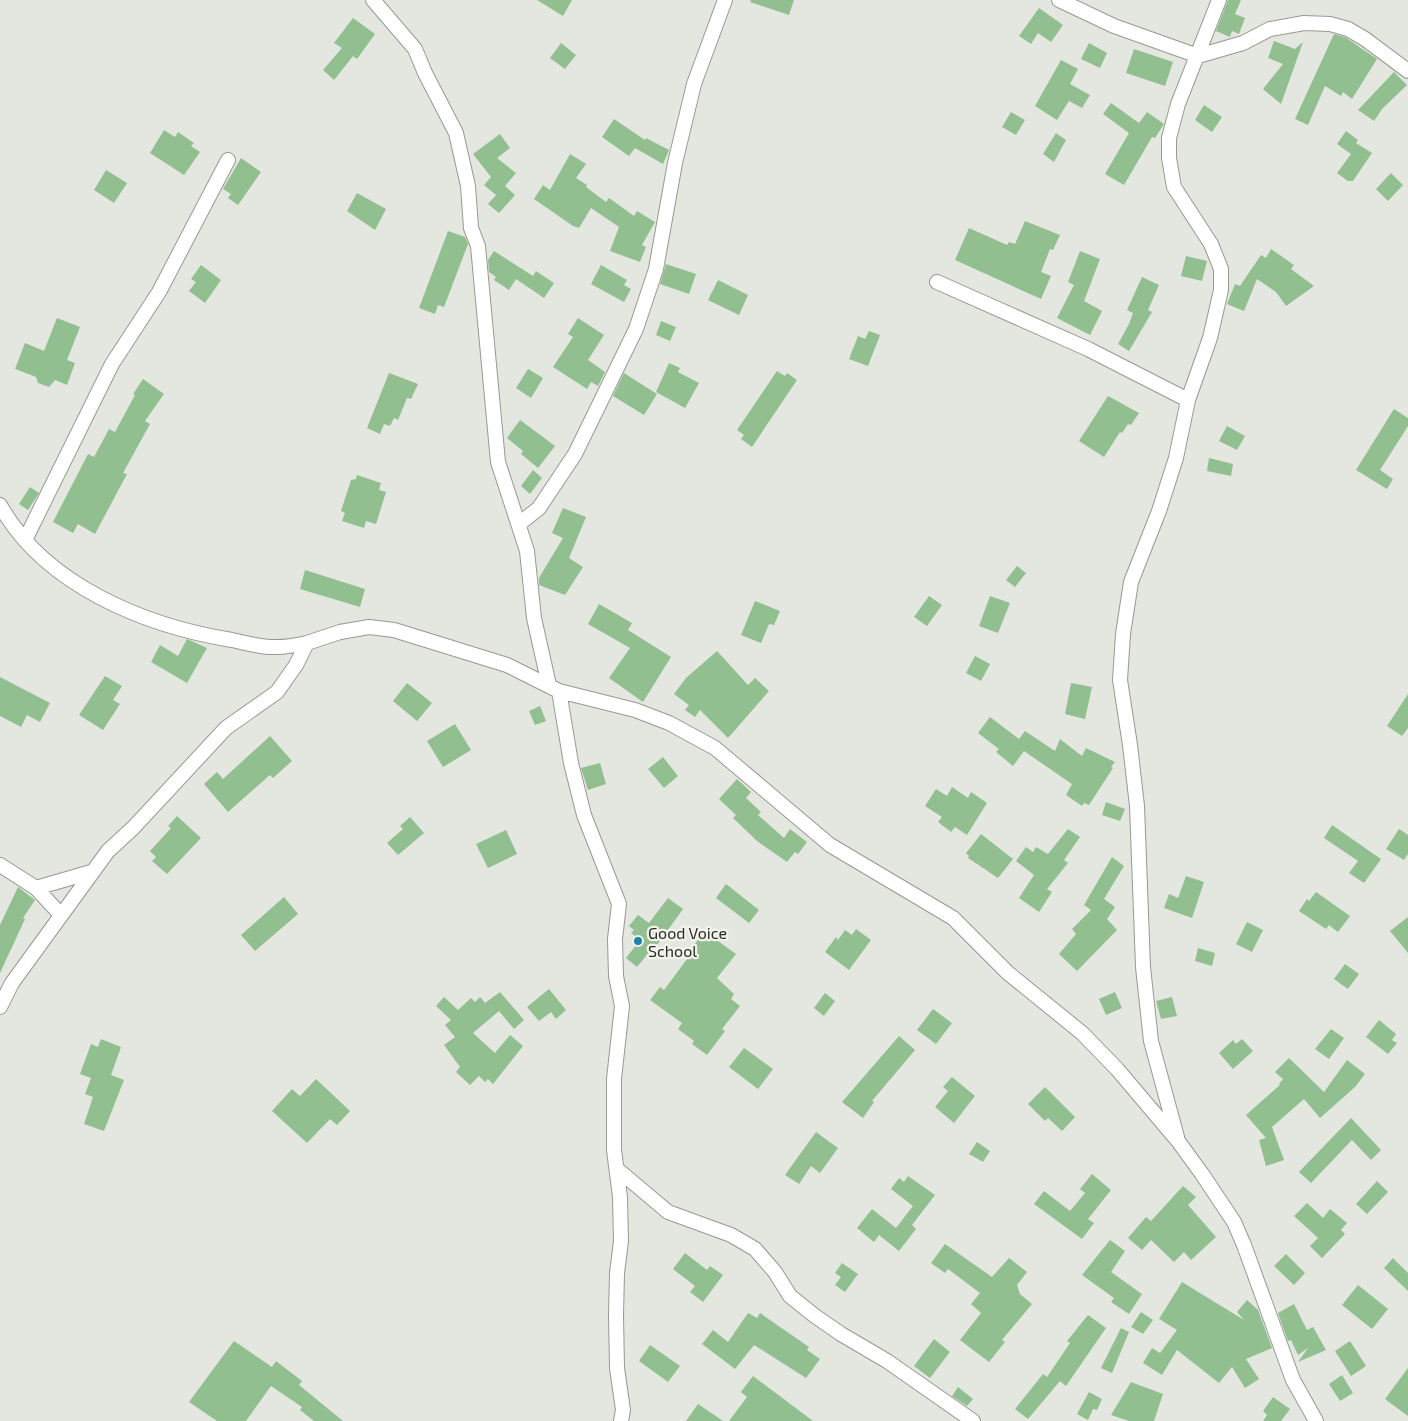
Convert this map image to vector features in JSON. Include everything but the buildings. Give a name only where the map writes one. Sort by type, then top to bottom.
[{"type":"street","points":[[373,0],[415,49],[424,73],[456,133],[468,186],[471,228],[478,246],[498,462],[520,524],[527,551],[534,618],[554,688],[584,815],[620,904],[615,939],[616,976],[622,1006],[614,1079],[614,1150],[617,1169],[621,1242],[617,1273],[616,1324],[617,1368],[623,1410],[621,1421]]},
{"type":"street","points":[[520,524],[539,508],[575,454],[636,329],[656,269],[675,163],[694,84],[725,0]]},
{"type":"street","points":[[1059,0],[1114,26],[1198,56],[1243,42],[1270,29],[1304,23],[1348,29],[1408,71]]},
{"type":"street","points":[[1178,1141],[1151,1041],[1143,967],[1137,806],[1120,680],[1123,634],[1131,582],[1162,502],[1176,458],[1188,400],[1210,338],[1221,290],[1221,268],[1211,244],[1174,187],[1169,158],[1169,138],[1176,113],[1219,0]]},
{"type":"street","points":[[25,540],[112,364],[159,292],[228,160]]},
{"type":"street","points":[[937,282],[1088,349],[1188,400]]},
{"type":"street","points":[[0,504],[25,540],[42,557],[74,581],[119,607],[158,621],[212,637],[276,648],[307,643],[340,632],[369,627],[394,630],[507,665],[554,688],[635,710],[669,723],[716,748],[830,845],[953,918],[1008,973],[1082,1034],[1117,1069],[1178,1141],[1234,1222],[1244,1244],[1293,1380],[1316,1421]]},
{"type":"street","points":[[0,1007],[12,983],[108,851],[133,828],[226,728],[277,692],[296,665],[307,643]]},
{"type":"street","points":[[0,865],[36,888],[62,915]]},
{"type":"street","points":[[36,888],[91,872]]},
{"type":"street","points":[[617,1169],[668,1212],[731,1235],[754,1249],[775,1272],[790,1296],[815,1316],[841,1334],[888,1361],[973,1421]]},
{"type":"place","name":"Good Voice School","points":[[638,941]]}]
